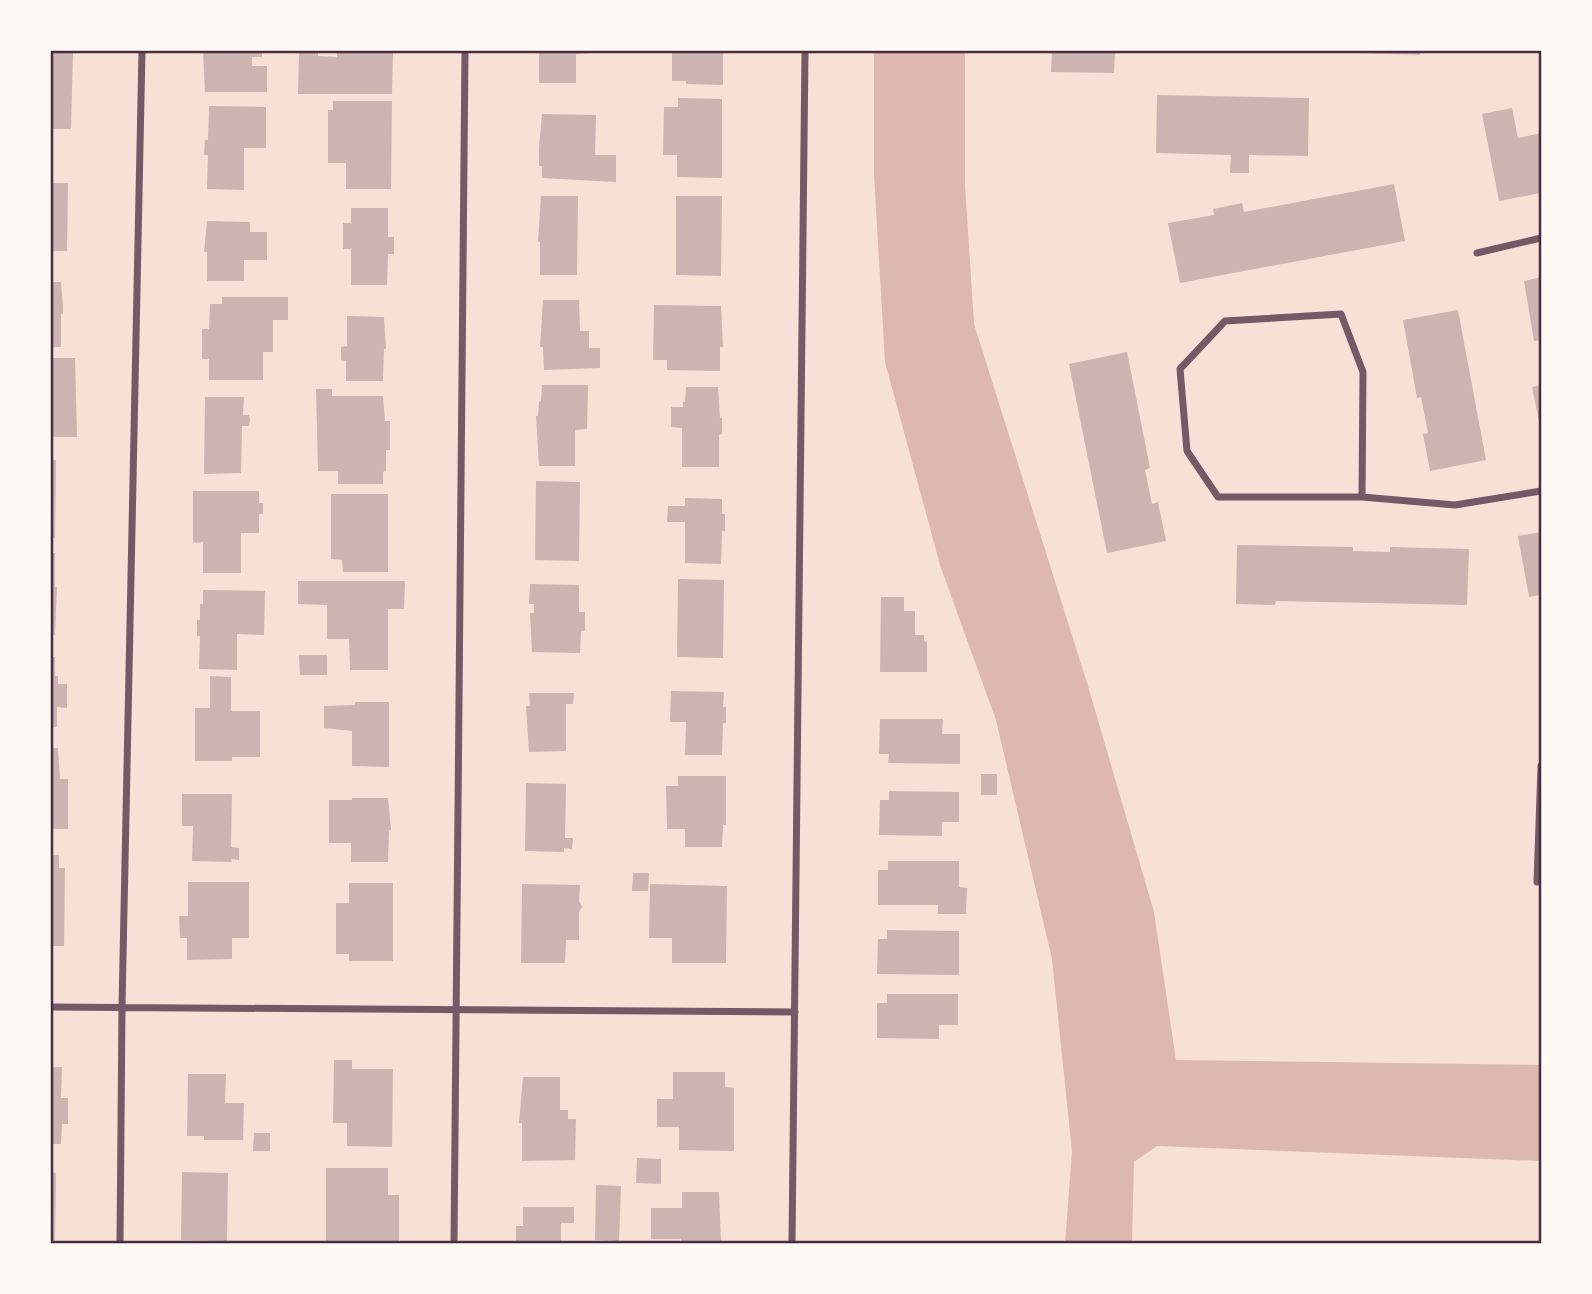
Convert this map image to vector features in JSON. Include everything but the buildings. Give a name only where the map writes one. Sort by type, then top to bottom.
[{"type":"street","points":[[120,1243],[122,1006],[142,51]]},
{"type":"street","points":[[454,1243],[465,51]]},
{"type":"street","points":[[792,1243],[805,51]]},
{"type":"street","points":[[1477,253],[1541,238]]},
{"type":"street","points":[[1362,497],[1363,372],[1341,314],[1225,321],[1180,369],[1186,451],[1218,497],[1362,497],[1455,505],[1541,491]]},
{"type":"street","points":[[1537,882],[1541,766]]},
{"type":"street","points":[[51,1007],[795,1012]]},
{"type":"shaded area","points":[[874,51],[965,51],[965,185],[974,324],[1088,686],[1154,912],[1176,1060],[1541,1065],[1541,1161],[1157,1146],[1134,1162],[1132,1243],[1065,1243],[1072,1152],[1052,959],[996,720],[940,565],[885,362],[874,175]]}]
